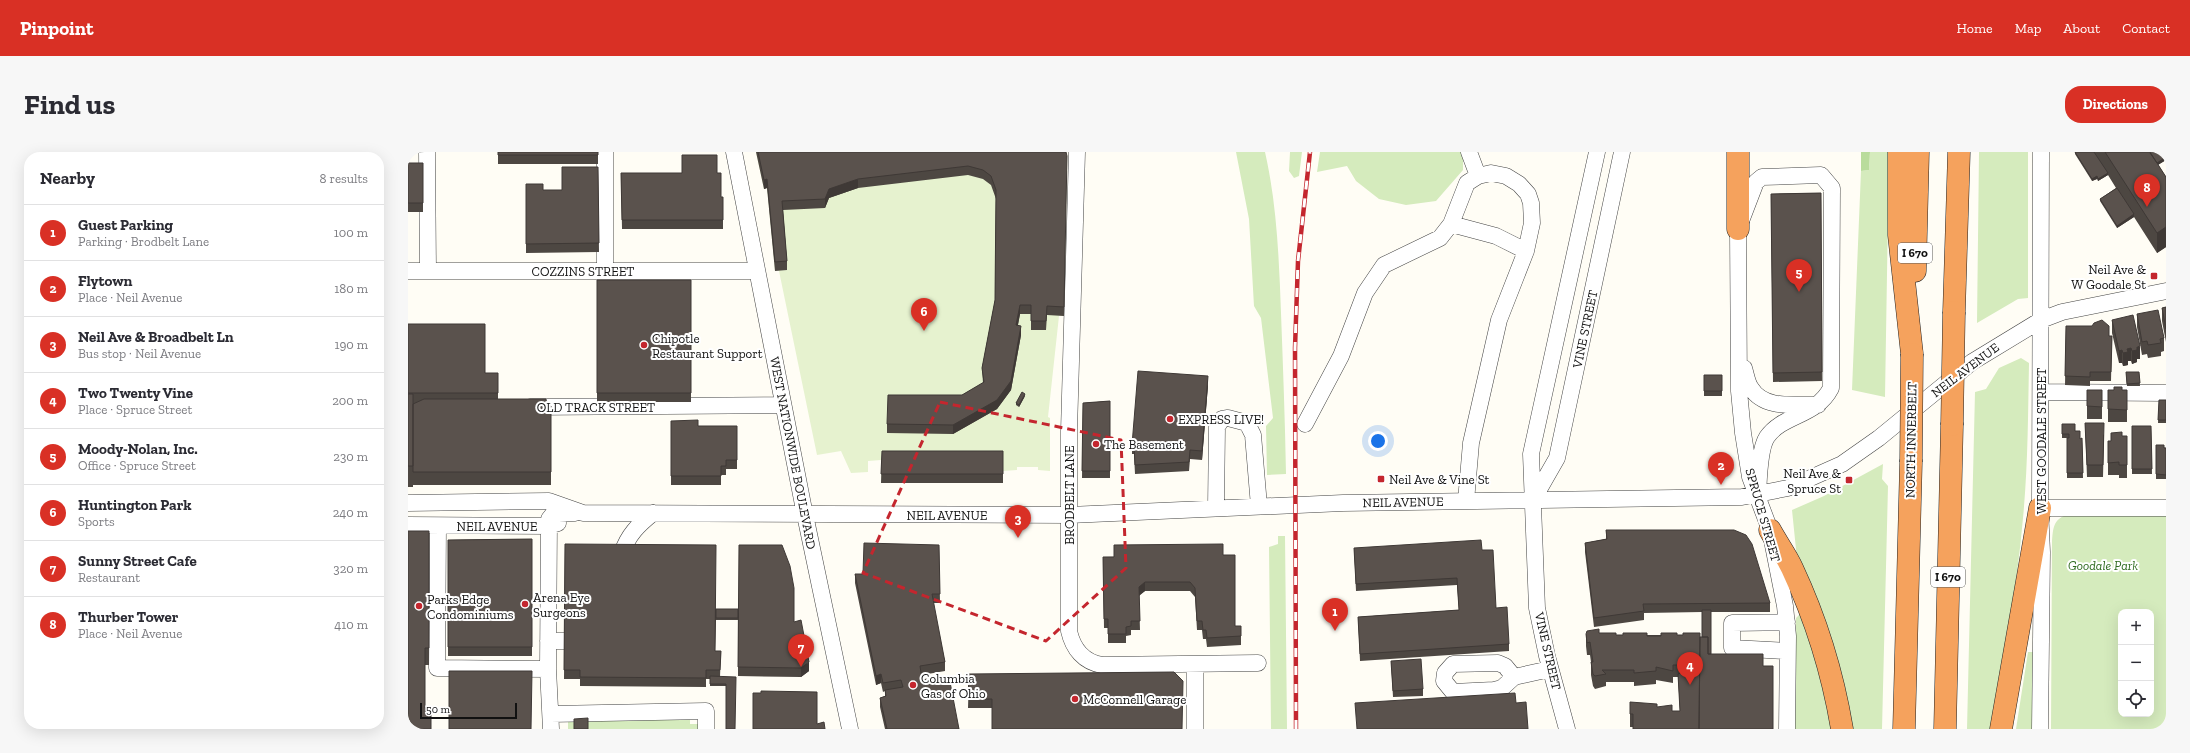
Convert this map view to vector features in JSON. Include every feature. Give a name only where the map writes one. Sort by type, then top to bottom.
[{"type":"highway","points":[[1738,152],[1738,229]]},
{"type":"highway","points":[[1899,152],[1899,236],[1912,354]]},
{"type":"highway","name":"NORTH INNERBELT","points":[[1904,729],[1918,152]]},
{"type":"highway","name":"I 670","points":[[1945,729],[1959,152]]},
{"type":"highway","points":[[2001,729],[2040,508]]},
{"type":"highway","points":[[1770,530],[1792,567],[1810,612],[1828,670],[1842,729]]},
{"type":"street","points":[[428,152],[428,271]]},
{"type":"street","points":[[605,152],[605,271]]},
{"type":"street","name":"WEST NATIONWIDE BOULEVARD","points":[[734,152],[805,515],[850,729]]},
{"type":"street","name":"BRODBELT LANE","points":[[1077,152],[1069,431],[1069,631],[1071,639],[1079,654],[1093,663],[1102,665],[1258,663]]},
{"type":"street","points":[[1469,152],[1478,176]]},
{"type":"street","name":"VINE STREET","points":[[1567,729],[1540,627],[1536,589],[1532,454],[1597,152]]},
{"type":"street","name":"VINE STREET","points":[[1534,500],[1557,458],[1622,152]]},
{"type":"street","name":"WEST GOODALE STREET","points":[[2040,729],[2042,552],[2040,508],[2041,152]]},
{"type":"street","points":[[1305,424],[1342,356],[1365,293],[1384,265],[1440,238],[1451,224],[1468,183],[1478,176],[1491,173],[1506,176],[1519,184],[1528,194],[1532,203],[1532,223],[1526,251],[1499,320],[1471,443],[1466,501]]},
{"type":"street","points":[[1738,229],[1756,182],[1762,177],[1821,175],[1832,188],[1831,388],[1819,405],[1776,427],[1766,438],[1762,452],[1758,495]]},
{"type":"street","points":[[1451,224],[1496,236],[1526,251]]},
{"type":"street","name":"SPRUCE STREET","points":[[1738,229],[1738,351],[1739,391],[1743,433],[1750,477],[1770,530],[1782,585],[1786,622],[1787,729]]},
{"type":"street","name":"COZZINS STREET","points":[[408,271],[757,271]]},
{"type":"street","name":"NEIL AVENUE","points":[[408,503],[549,501],[582,513],[805,515],[1069,514],[1259,506],[1466,501],[1724,498],[1758,495],[1790,487],[1842,464],[1879,438],[1972,362],[2041,320],[2062,312],[2166,291]]},
{"type":"street","points":[[1738,351],[1750,387],[1758,398],[1772,403],[1819,405]]},
{"type":"street","points":[[2041,392],[2166,393]]},
{"type":"street","name":"OLD TRACK STREET","points":[[512,407],[784,406]]},
{"type":"street","points":[[1216,508],[1217,426],[1222,419],[1228,418],[1246,423],[1253,435],[1259,506]]},
{"type":"street","points":[[2040,508],[2166,508]]},
{"type":"street","points":[[582,513],[553,514],[549,519],[548,669],[551,721],[706,711],[706,729]]},
{"type":"street","points":[[622,553],[626,540],[637,526],[653,513]]},
{"type":"street","name":"NEIL AVENUE","points":[[408,525],[548,526]]},
{"type":"street","points":[[438,526],[438,668],[548,669]]},
{"type":"street","points":[[1786,622],[1732,623],[1732,648],[1787,651]]},
{"type":"street","points":[[548,641],[564,641]]},
{"type":"street","points":[[1195,664],[1195,729]]},
{"type":"street","points":[[1514,677],[1550,668]]},
{"type":"highlighted area","points":[[940,402],[1121,440],[1126,568],[1046,641],[863,573]]},
{"type":"green space","points":[[756,152],[1065,152],[1067,165],[1064,316],[1059,316],[1048,417],[1050,418],[1050,471],[1038,470],[1038,467],[1017,467],[1017,470],[1003,471],[1003,483],[881,483],[881,460],[868,461],[868,472],[851,473],[841,451],[817,455],[779,271],[775,271],[767,188],[764,189]]},
{"type":"green space","points":[[1236,152],[1265,152],[1269,172],[1277,232],[1286,474],[1267,475],[1266,426],[1273,418],[1261,318],[1254,306],[1249,219]]},
{"type":"green space","points":[[1290,152],[1302,152],[1299,176],[1294,178],[1289,171]]},
{"type":"green space","points":[[1320,152],[1463,152],[1463,170],[1436,201],[1406,205],[1379,199],[1356,181],[1347,166],[1317,172]]},
{"type":"green space","points":[[1861,152],[1870,152],[1869,170],[1861,171]]},
{"type":"green space","points":[[1870,152],[1889,152],[1885,397],[1852,390],[1861,171],[1869,170]]},
{"type":"green space","points":[[1979,152],[2028,152],[2028,298],[2018,299],[1977,323]]},
{"type":"green space","points":[[2021,358],[2029,363],[2028,440],[2023,518],[2013,598],[1992,729],[1967,729],[1975,392],[1986,389],[1999,368]]},
{"type":"green space","points":[[1883,464],[1882,479],[1888,486],[1882,729],[1849,729],[1797,559],[1792,510],[1824,496]]},
{"type":"green space","name":"Goodale Park","points":[[2066,515],[2166,515],[2166,729],[2051,729],[2052,542],[2054,526],[2058,520]]},
{"type":"green space","points":[[1278,536],[1285,536],[1287,729],[1271,729],[1269,547],[1278,544]]},
{"type":"green space","points":[[1801,613],[1817,664],[1832,729],[1794,729],[1796,618]]},
{"type":"green space","points":[[2028,652],[2033,652],[2034,729],[2016,729]]},
{"type":"green space","points":[[690,718],[690,724],[698,724],[698,729],[568,729],[568,721]]},
{"type":"building","points":[[498,152],[598,152],[598,155],[498,155]]},
{"type":"building","points":[[758,152],[1066,152],[1064,307],[1047,306],[1046,321],[1031,321],[1031,305],[1020,305],[1016,325],[1021,326],[1011,381],[997,400],[953,425],[887,424],[888,395],[962,395],[984,382],[982,368],[995,300],[996,190],[991,176],[983,170],[968,166],[858,179],[829,189],[825,199],[782,201],[787,261],[775,262],[767,179],[764,180]]},
{"type":"building","points":[[2075,152],[2094,152],[2108,173],[2098,179],[2097,176],[2092,179]]},
{"type":"building","points":[[2105,152],[2150,152],[2166,177],[2166,227],[2157,233]]},
{"type":"building","points":[[2166,152],[2166,157],[2157,163],[2150,153]]},
{"type":"building","points":[[682,155],[717,155],[717,173],[721,173],[723,220],[622,220],[621,173],[682,173]]},
{"type":"building","points":[[408,163],[423,163],[423,203],[408,203]]},
{"type":"building","points":[[562,167],[598,167],[599,243],[526,244],[526,184],[543,184],[543,190],[562,190]]},
{"type":"building","points":[[2117,188],[2134,214],[2117,226],[2100,199]]},
{"type":"building","points":[[1821,193],[1822,372],[1773,373],[1771,194]]},
{"type":"building","name":"Chipotle Restaurant Support","points":[[597,280],[691,280],[691,393],[597,393]]},
{"type":"building","points":[[2166,307],[2166,329],[2162,308]]},
{"type":"building","points":[[2158,310],[2164,338],[2160,339],[2161,343],[2148,345],[2147,341],[2142,342],[2137,314]]},
{"type":"building","points":[[2133,315],[2140,346],[2137,347],[2137,350],[2132,351],[2131,348],[2127,349],[2128,352],[2123,353],[2122,350],[2119,351],[2112,320]]},
{"type":"building","points":[[2102,320],[2109,326],[2109,336],[2112,336],[2111,372],[2090,372],[2090,377],[2065,376],[2066,326],[2092,326],[2094,323]]},
{"type":"building","points":[[408,324],[485,324],[485,373],[498,373],[498,393],[408,393]]},
{"type":"building","name":"EXPRESS LIVE!","points":[[1138,371],[1208,376],[1202,451],[1190,450],[1189,462],[1135,465],[1134,445],[1132,445]]},
{"type":"building","points":[[2126,372],[2139,372],[2140,383],[2127,384]]},
{"type":"building","points":[[1704,375],[1722,375],[1722,391],[1704,391]]},
{"type":"building","points":[[2114,387],[2122,387],[2122,390],[2127,390],[2127,410],[2108,409],[2108,390],[2114,390]]},
{"type":"building","points":[[2087,390],[2102,390],[2102,407],[2087,406]]},
{"type":"building","points":[[1022,392],[1025,394],[1019,405],[1016,403]]},
{"type":"building","points":[[408,394],[413,394],[413,466],[408,466]]},
{"type":"building","points":[[424,399],[546,399],[547,406],[551,406],[551,472],[413,472],[413,404]]},
{"type":"building","points":[[2159,400],[2166,400],[2166,420],[2158,420]]},
{"type":"building","name":"The Basement","points":[[1110,401],[1110,471],[1082,471],[1083,403]]},
{"type":"building","points":[[698,420],[698,426],[737,426],[737,460],[726,460],[726,466],[721,466],[721,476],[671,476],[671,421]]},
{"type":"building","points":[[2085,423],[2104,423],[2103,465],[2087,465]]},
{"type":"building","points":[[2062,424],[2075,424],[2075,431],[2080,431],[2080,439],[2082,438],[2083,473],[2067,473],[2067,438],[2069,438],[2069,434],[2062,434]]},
{"type":"building","points":[[2132,426],[2151,426],[2152,469],[2132,469]]},
{"type":"building","points":[[2122,432],[2122,436],[2127,436],[2127,465],[2119,465],[2119,462],[2108,463],[2108,441],[2111,441],[2111,433]]},
{"type":"building","points":[[2156,445],[2164,445],[2164,448],[2166,448],[2166,475],[2156,474]]},
{"type":"building","points":[[882,451],[1003,451],[1003,474],[881,474]]},
{"type":"building","points":[[1606,530],[1734,530],[1746,535],[1752,544],[1770,603],[1643,604],[1644,611],[1594,618],[1585,543],[1607,539]]},
{"type":"building","name":"Parks Edge Condominiums","points":[[408,531],[429,531],[429,648],[425,648],[425,708],[431,707],[431,729],[408,729]]},
{"type":"building","points":[[532,539],[532,647],[448,647],[448,540]]},
{"type":"building","points":[[1481,540],[1482,550],[1493,550],[1496,608],[1507,607],[1509,644],[1360,654],[1358,617],[1459,610],[1457,578],[1356,584],[1354,548]]},
{"type":"building","points":[[864,543],[939,545],[940,594],[932,594],[945,662],[920,666],[922,680],[942,676],[944,684],[950,682],[959,729],[887,729],[880,698],[886,696],[885,690],[903,687],[901,680],[883,683],[881,674],[876,676],[855,574],[863,574]]},
{"type":"building","points":[[565,544],[716,545],[715,651],[721,651],[720,670],[706,670],[706,678],[580,677],[580,670],[564,670]]},
{"type":"building","points":[[1223,544],[1223,555],[1235,555],[1235,626],[1241,626],[1241,636],[1207,638],[1206,630],[1203,630],[1202,621],[1197,621],[1195,588],[1190,582],[1145,582],[1139,587],[1140,621],[1131,621],[1131,626],[1126,627],[1126,634],[1108,634],[1108,619],[1104,619],[1103,557],[1114,557],[1114,545]]},
{"type":"building","points":[[739,545],[782,545],[790,566],[794,588],[794,622],[801,620],[809,662],[801,668],[738,667]]},
{"type":"building","points":[[716,609],[738,609],[738,618],[716,618]]},
{"type":"building","points":[[1702,610],[1711,610],[1711,654],[1708,654],[1708,637],[1702,637]]},
{"type":"building","points":[[1599,629],[1599,633],[1616,633],[1616,635],[1623,635],[1623,633],[1647,633],[1647,636],[1661,636],[1661,633],[1677,633],[1677,635],[1683,635],[1683,633],[1700,633],[1699,729],[1633,729],[1633,714],[1630,714],[1630,702],[1657,704],[1657,707],[1672,705],[1672,711],[1680,711],[1678,674],[1680,673],[1680,665],[1673,665],[1673,671],[1656,667],[1656,671],[1634,673],[1634,670],[1602,670],[1606,674],[1595,676],[1593,674],[1591,662],[1593,662],[1590,642],[1587,643],[1586,634],[1587,631]]},
{"type":"building","points":[[1700,637],[1708,637],[1708,654],[1763,654],[1763,666],[1773,666],[1773,729],[1699,729]]},
{"type":"building","points":[[1421,659],[1423,689],[1393,691],[1391,661]]},
{"type":"building","points":[[449,671],[532,671],[531,729],[449,729]]},
{"type":"building","name":"McConnell Garage","points":[[1174,672],[1183,681],[1182,729],[992,729],[992,699],[968,699],[969,674]]},
{"type":"building","points":[[710,676],[736,677],[735,729],[726,729],[726,684],[710,684]]},
{"type":"building","points":[[761,691],[817,692],[817,724],[824,722],[825,729],[753,729],[753,693],[761,693]]},
{"type":"building","points":[[1515,693],[1516,703],[1526,702],[1528,729],[1357,729],[1355,703]]},
{"type":"building","points":[[588,718],[588,729],[574,729],[574,719]]},
{"type":"railway","points":[[1296,729],[1295,348],[1298,261],[1310,152]]},
{"type":"place","name":"Thurber Tower","points":[[2147,207]]},
{"type":"place","name":"Neil Ave & W Goodale St","points":[[2154,276]]},
{"type":"place","name":"Moody-Nolan, Inc.","points":[[1799,292]]},
{"type":"place","name":"Huntington Park","points":[[924,331]]},
{"type":"place","name":"Chipotle Restaurant Support","points":[[644,345]]},
{"type":"place","name":"EXPRESS LIVE!","points":[[1170,419]]},
{"type":"place","name":"The Basement","points":[[1096,444]]},
{"type":"place","name":"Neil Ave & Vine St","points":[[1381,479]]},
{"type":"place","name":"Neil Ave & Spruce St","points":[[1849,480]]},
{"type":"place","name":"Flytown","points":[[1721,485]]},
{"type":"place","name":"Neil Ave & Broadbelt Ln","points":[[1018,538]]},
{"type":"place","name":"Arena Eye Surgeons","points":[[525,604]]},
{"type":"place","name":"Parks Edge Condominiums","points":[[419,606]]},
{"type":"place","name":"Guest Parking","points":[[1335,631]]},
{"type":"place","name":"Sunny Street Cafe","points":[[801,667]]},
{"type":"place","name":"Columbia Gas of Ohio","points":[[913,685]]},
{"type":"place","name":"Two Twenty Vine","points":[[1690,685]]},
{"type":"place","name":"McConnell Garage","points":[[1075,699]]}]
